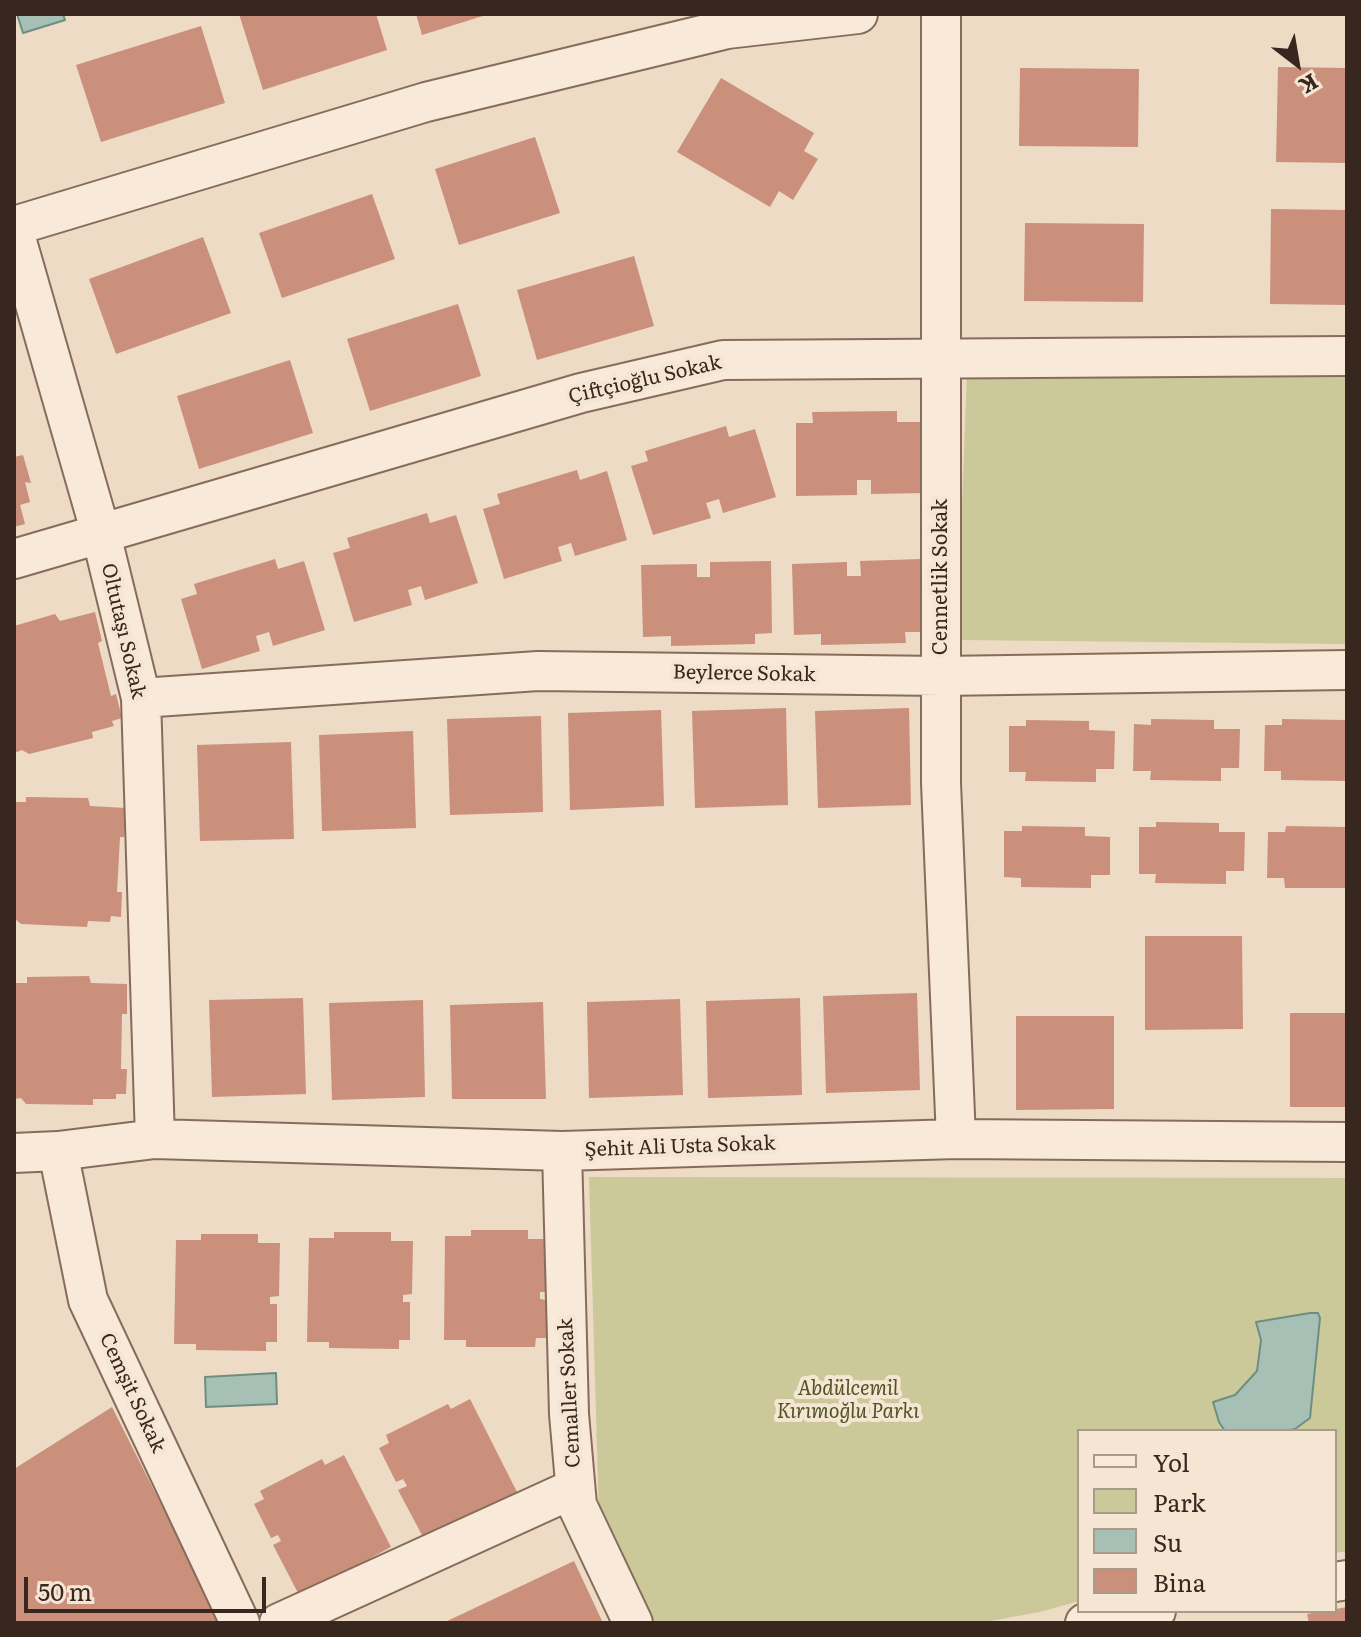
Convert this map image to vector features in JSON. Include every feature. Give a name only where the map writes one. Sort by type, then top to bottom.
[{"type":"street","points":[[14,229],[426,102],[727,29],[858,14]]},
{"type":"street","name":"Cennetlik Sokak","points":[[941,14],[941,783],[956,1139]]},
{"type":"street","name":"Oltutaşı Sokak","points":[[14,229],[101,534],[141,698],[155,1139]]},
{"type":"street","name":"Çiftçioğlu Sokak","points":[[14,559],[581,393],[723,360],[1347,356]]},
{"type":"street","name":"Beylerce Sokak","points":[[141,698],[538,671],[941,676],[1347,670]]},
{"type":"street","name":"Şehit Ali Usta Sokak","points":[[14,1153],[155,1139],[562,1151],[956,1139],[1347,1142]]},
{"type":"street","name":"Cemşit Sokak","points":[[58,1151],[88,1300],[240,1623]]},
{"type":"street","name":"Cemaller Sokak","points":[[562,1151],[569,1414],[577,1505],[633,1623]]},
{"type":"street","points":[[279,1623],[575,1488]]},
{"type":"street","points":[[1085,1623],[1144,1613]]},
{"type":"green space","points":[[1347,365],[1347,644],[957,640],[967,371]]},
{"type":"green space","name":"Abdülcemil Kırımoğlu Parkı","points":[[589,1177],[1347,1178],[1347,1551],[1337,1553],[1337,1429],[1077,1429],[1077,1602],[979,1623],[641,1623],[599,1516]]},
{"type":"water","points":[[17,14],[63,14],[65,20],[23,33]]},
{"type":"water","points":[[1310,1313],[1318,1313],[1320,1318],[1310,1418],[1295,1429],[1224,1429],[1219,1422],[1213,1402],[1235,1395],[1257,1371],[1261,1340],[1256,1322]]},
{"type":"water","points":[[276,1373],[277,1404],[206,1407],[205,1377]]},
{"type":"building","points":[[239,14],[376,14],[387,50],[263,90]]},
{"type":"building","points":[[416,14],[486,14],[486,15],[422,35]]},
{"type":"building","points":[[201,26],[225,103],[101,142],[76,65]]},
{"type":"building","points":[[1278,67],[1347,68],[1347,163],[1276,162]]},
{"type":"building","points":[[1020,68],[1139,69],[1138,147],[1019,146]]},
{"type":"building","points":[[721,78],[814,133],[804,151],[818,159],[793,200],[779,191],[770,207],[677,152]]},
{"type":"building","points":[[535,137],[560,213],[459,245],[435,169]]},
{"type":"building","points":[[372,194],[395,259],[282,298],[259,233]]},
{"type":"building","points":[[1271,209],[1347,210],[1347,305],[1270,304]]},
{"type":"building","points":[[1025,223],[1144,224],[1143,302],[1024,301]]},
{"type":"building","points":[[203,237],[231,313],[116,354],[89,279]]},
{"type":"building","points":[[634,256],[654,326],[537,360],[517,290]]},
{"type":"building","points":[[458,304],[481,376],[370,411],[347,339]]},
{"type":"building","points":[[290,360],[313,433],[199,469],[177,396]]},
{"type":"building","points":[[897,411],[897,422],[925,422],[926,493],[871,494],[871,480],[857,480],[857,495],[796,496],[796,423],[813,423],[812,412]]},
{"type":"building","points":[[726,426],[729,437],[755,429],[776,497],[723,513],[719,499],[706,503],[711,518],[653,535],[631,466],[648,461],[645,451]]},
{"type":"building","points":[[23,455],[31,483],[25,482],[30,502],[20,505],[25,524],[14,527],[14,457]]},
{"type":"building","points":[[577,470],[580,480],[607,471],[627,540],[575,556],[571,543],[558,547],[562,561],[504,579],[483,509],[500,504],[497,494]]},
{"type":"building","points":[[427,513],[430,523],[456,515],[478,583],[425,600],[421,586],[408,590],[412,605],[354,622],[333,553],[350,548],[347,538]]},
{"type":"building","points":[[275,559],[278,569],[304,561],[325,630],[273,646],[269,632],[256,636],[260,651],[202,669],[181,599],[197,594],[194,584]]},
{"type":"building","points":[[921,559],[923,632],[905,632],[906,643],[821,645],[821,634],[794,635],[792,564],[847,562],[847,576],[861,576],[860,561]]},
{"type":"building","points":[[771,561],[772,633],[755,634],[755,644],[671,646],[671,636],[643,637],[641,565],[697,564],[697,577],[710,577],[710,562]]},
{"type":"building","points":[[95,612],[102,641],[98,643],[111,696],[116,694],[122,718],[112,721],[114,726],[92,732],[93,738],[29,754],[22,750],[14,753],[14,626],[55,614],[60,621]]},
{"type":"building","points":[[786,708],[788,805],[695,808],[692,711]]},
{"type":"building","points":[[909,708],[911,805],[818,808],[815,711]]},
{"type":"building","points":[[661,710],[664,806],[570,810],[568,713]]},
{"type":"building","points":[[541,716],[543,812],[450,815],[447,719]]},
{"type":"building","points":[[1151,719],[1214,720],[1214,729],[1240,729],[1239,768],[1221,768],[1221,781],[1150,780],[1151,771],[1133,771],[1134,724],[1151,725]]},
{"type":"building","points":[[1282,719],[1345,720],[1347,781],[1281,780],[1281,771],[1264,771],[1265,725],[1282,725]]},
{"type":"building","points":[[1026,720],[1089,721],[1089,730],[1115,731],[1114,769],[1096,769],[1096,782],[1025,781],[1026,772],[1009,772],[1009,726],[1026,726]]},
{"type":"building","points":[[413,731],[416,828],[322,831],[319,735]]},
{"type":"building","points":[[291,742],[294,839],[200,841],[197,745]]},
{"type":"building","points":[[26,797],[88,798],[90,806],[126,808],[124,837],[120,837],[117,892],[122,892],[121,917],[111,916],[110,922],[88,921],[87,927],[21,924],[14,918],[14,802],[26,802]]},
{"type":"building","points":[[1156,822],[1219,823],[1219,832],[1245,832],[1244,871],[1226,871],[1226,884],[1155,883],[1156,874],[1139,874],[1139,827],[1156,827]]},
{"type":"building","points":[[1022,826],[1085,827],[1085,836],[1110,837],[1110,875],[1091,875],[1091,888],[1021,887],[1021,878],[1004,877],[1004,831],[1022,831]]},
{"type":"building","points":[[1286,826],[1347,827],[1347,888],[1285,888],[1284,878],[1267,878],[1268,832],[1285,832]]},
{"type":"building","points":[[1145,936],[1242,936],[1243,1029],[1145,1030]]},
{"type":"building","points":[[89,976],[91,983],[127,984],[127,1014],[122,1014],[121,1069],[127,1069],[126,1094],[116,1094],[116,1099],[93,1099],[93,1105],[26,1104],[21,1098],[14,1099],[14,983],[27,983],[27,977]]},
{"type":"building","points":[[917,993],[920,1090],[826,1093],[823,996]]},
{"type":"building","points":[[303,998],[306,1094],[212,1097],[209,1000]]},
{"type":"building","points":[[800,998],[802,1095],[708,1098],[706,1001]]},
{"type":"building","points":[[680,999],[683,1095],[589,1098],[587,1002]]},
{"type":"building","points":[[423,1000],[425,1097],[332,1100],[329,1003]]},
{"type":"building","points":[[543,1002],[546,1099],[452,1099],[450,1005]]},
{"type":"building","points":[[1290,1013],[1347,1013],[1347,1107],[1290,1107]]},
{"type":"building","points":[[1016,1016],[1114,1016],[1114,1109],[1016,1110]]},
{"type":"building","points":[[471,1230],[528,1230],[528,1239],[550,1239],[549,1292],[540,1292],[540,1299],[547,1300],[547,1338],[536,1338],[535,1347],[466,1347],[466,1340],[444,1340],[445,1236],[471,1236]]},
{"type":"building","points":[[334,1232],[391,1232],[391,1241],[413,1241],[412,1294],[403,1295],[403,1302],[410,1302],[410,1340],[399,1340],[399,1349],[329,1348],[329,1342],[307,1342],[309,1238],[334,1238]]},
{"type":"building","points":[[201,1234],[258,1234],[258,1243],[280,1243],[279,1296],[270,1297],[270,1304],[277,1304],[277,1342],[266,1342],[266,1351],[196,1350],[196,1344],[174,1344],[176,1240],[201,1240]]},
{"type":"building","points":[[470,1399],[517,1492],[494,1503],[497,1509],[447,1535],[442,1528],[423,1537],[398,1490],[407,1486],[403,1479],[396,1482],[379,1448],[389,1443],[386,1435],[448,1404],[451,1409]]},
{"type":"building","points":[[112,1407],[220,1621],[14,1623],[14,1469]]},
{"type":"building","points":[[344,1455],[391,1547],[369,1559],[371,1565],[321,1591],[317,1583],[298,1593],[273,1545],[281,1541],[278,1535],[271,1538],[254,1504],[264,1499],[260,1491],[322,1459],[325,1465]]},
{"type":"building","points":[[574,1561],[603,1623],[443,1623]]},
{"type":"building","points":[[1347,1607],[1347,1623],[1309,1623],[1307,1614],[1337,1613],[1337,1609]]}]
